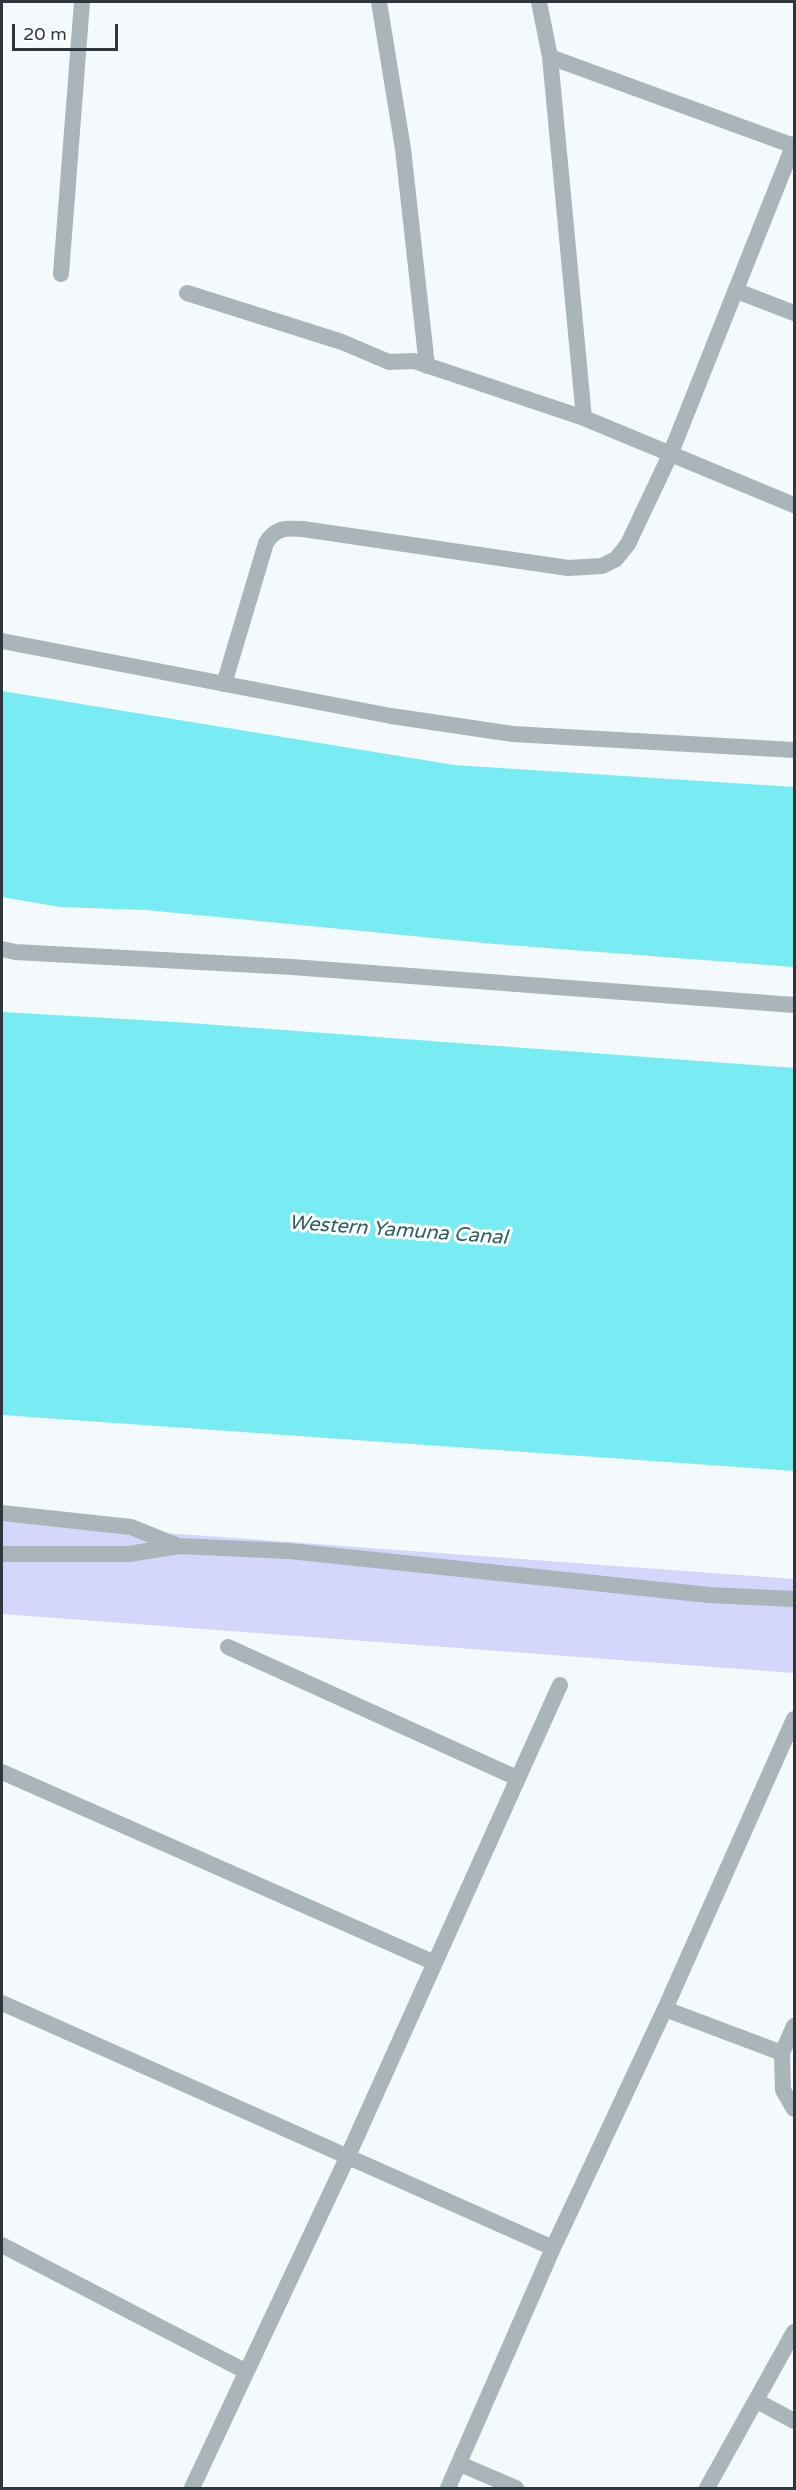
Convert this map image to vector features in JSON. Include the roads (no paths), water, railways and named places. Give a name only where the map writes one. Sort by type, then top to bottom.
[{"type":"street","points":[[61,274],[82,2]]},
{"type":"street","points":[[379,2],[403,149],[427,366]]},
{"type":"street","points":[[539,2],[550,57],[584,418]]},
{"type":"street","points":[[224,684],[266,543],[273,532],[284,528],[568,568],[602,566],[616,559],[628,544],[669,455],[794,146],[550,57]]},
{"type":"street","points":[[736,291],[795,313]]},
{"type":"street","points":[[187,293],[342,342],[389,362],[414,361],[584,418],[669,455],[795,505]]},
{"type":"street","points":[[2,641],[391,716],[513,734],[795,750]]},
{"type":"street","points":[[2,949],[15,952],[292,967],[795,1005]]},
{"type":"street","points":[[2,1514],[131,1527],[179,1546]]},
{"type":"street","points":[[2,1554],[129,1554],[179,1546],[289,1551],[709,1595],[795,1599]]},
{"type":"street","points":[[228,1647],[518,1778]]},
{"type":"street","points":[[192,2488],[347,2158],[560,1685]]},
{"type":"street","points":[[448,2488],[553,2248],[665,2008],[795,1719]]},
{"type":"street","points":[[2,1772],[435,1963]]},
{"type":"street","points":[[2,2003],[553,2248]]},
{"type":"street","points":[[665,2008],[782,2053]]},
{"type":"street","points":[[795,2026],[782,2053],[783,2090],[795,2109]]},
{"type":"street","points":[[2,2245],[245,2371]]},
{"type":"street","points":[[707,2488],[795,2331]]},
{"type":"street","points":[[757,2401],[795,2421]]},
{"type":"street","points":[[460,2464],[516,2488]]},
{"type":"water","points":[[2,691],[454,765],[794,787],[794,967],[495,944],[146,910],[60,907],[2,897]]},
{"type":"water","name":"Western Yamuna Canal","points":[[2,1012],[176,1022],[794,1068],[794,1471],[2,1415]]}]
